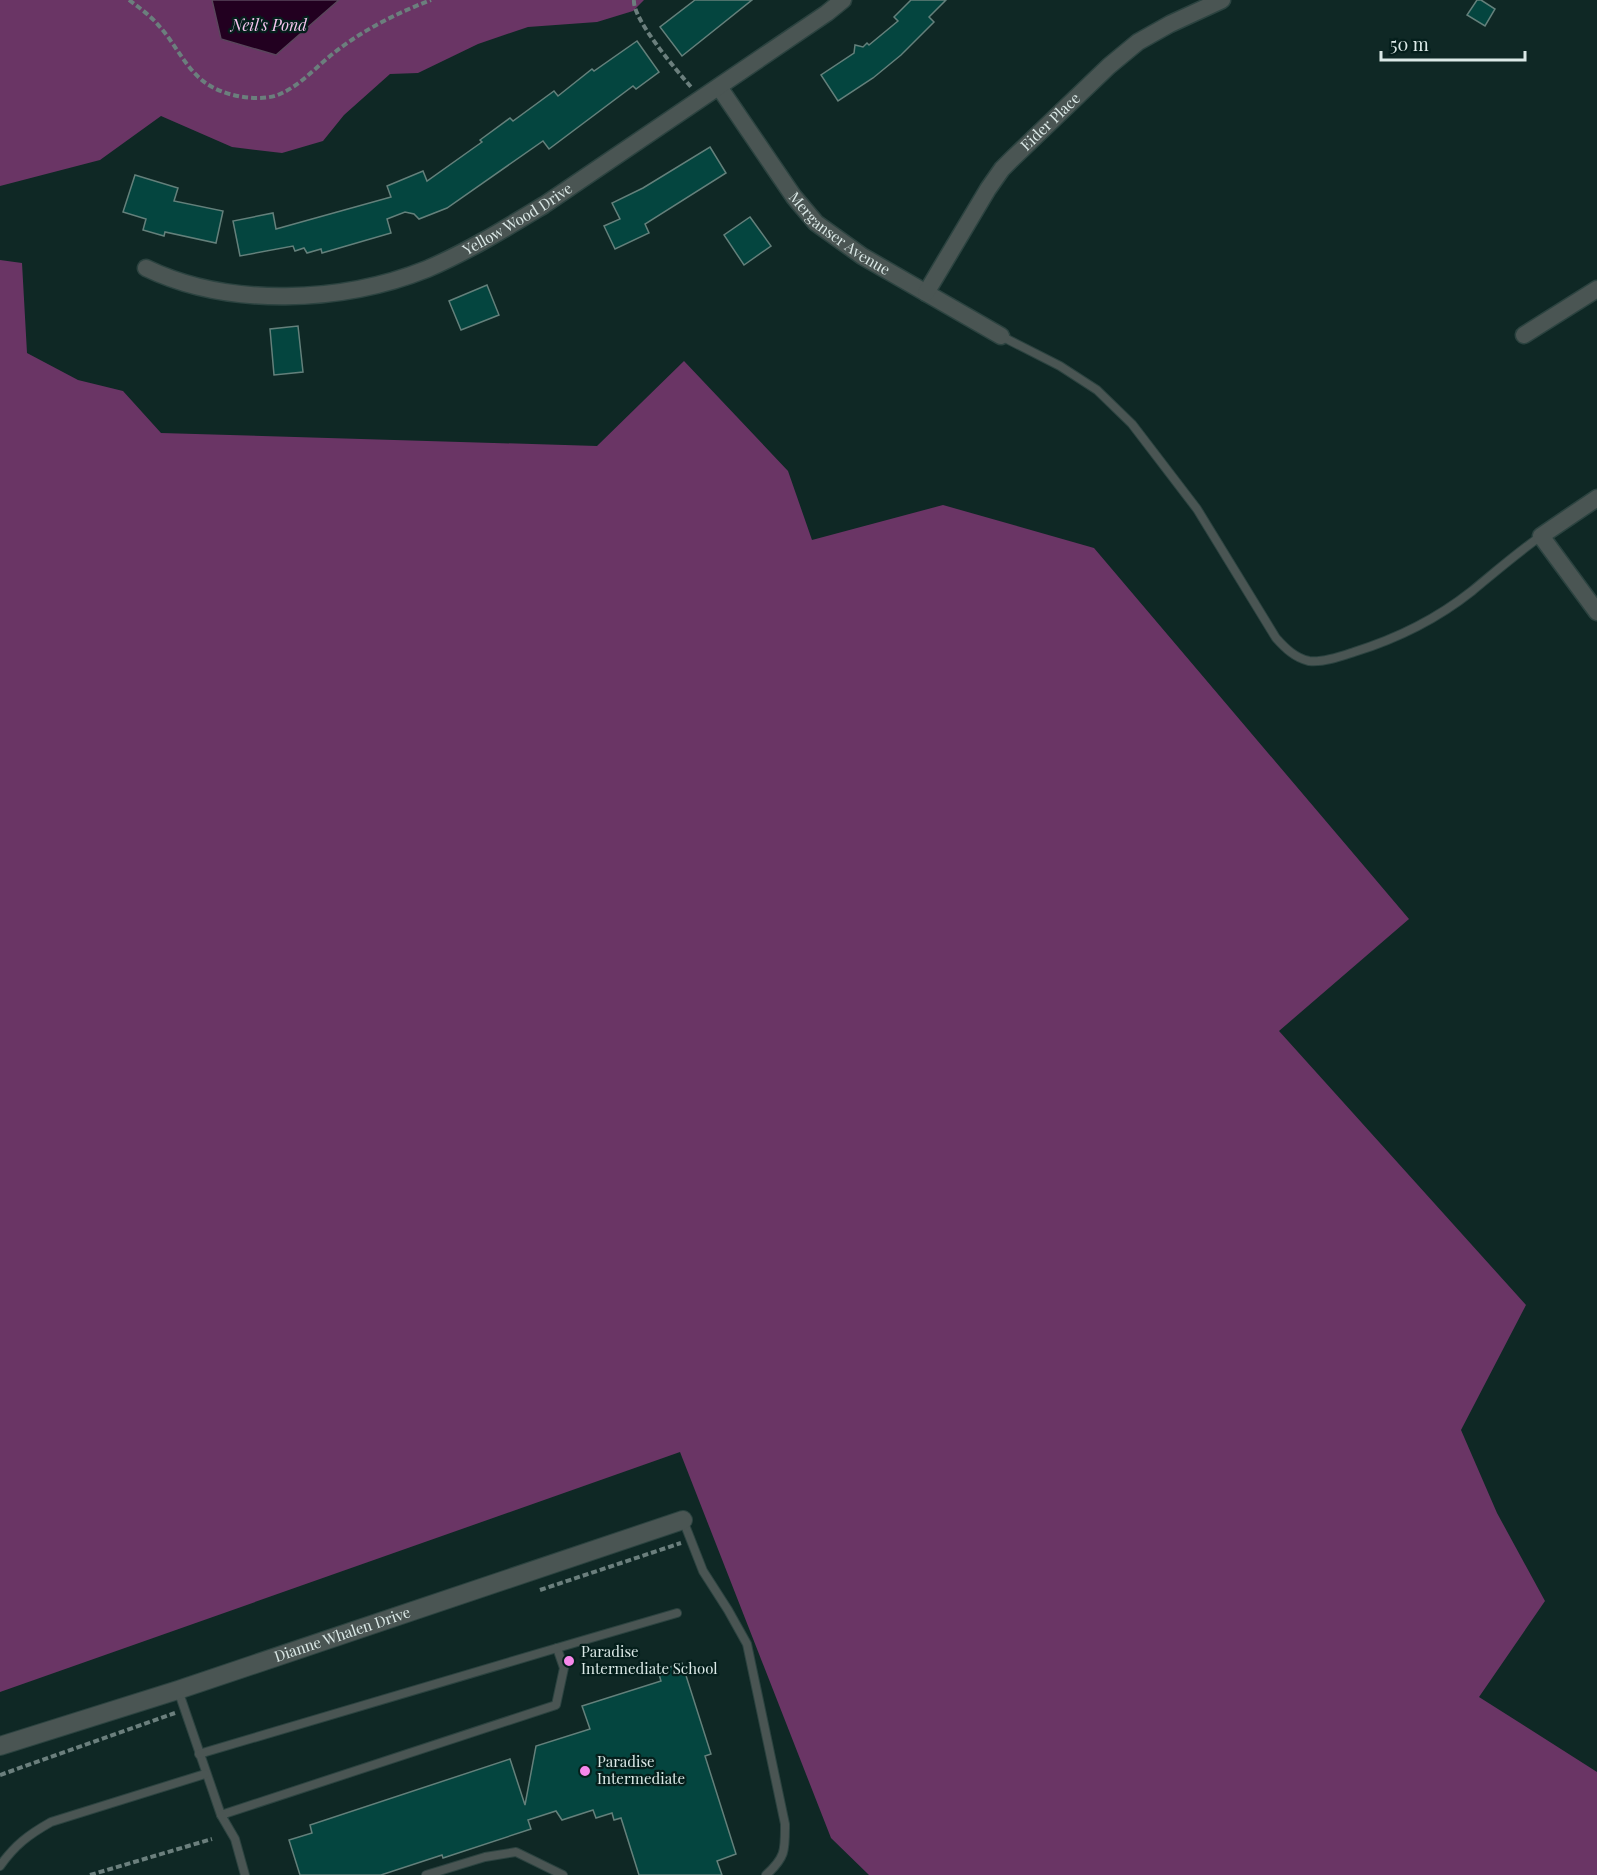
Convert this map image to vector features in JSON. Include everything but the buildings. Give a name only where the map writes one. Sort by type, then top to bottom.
[{"type":"street","name":"Yellow Wood Drive","points":[[146,268],[168,279],[201,288],[278,296],[334,293],[365,288],[428,268],[503,230],[568,190],[843,0]]},
{"type":"street","name":"Eider Place","points":[[926,293],[988,189],[1008,164],[1103,71],[1131,48],[1153,33],[1222,0]]},
{"type":"street","name":"Merganser Avenue","points":[[718,87],[794,198],[816,223],[846,246],[1001,336]]},
{"type":"street","points":[[1524,335],[1597,290]]},
{"type":"street","points":[[1597,498],[1541,536],[1597,612]]},
{"type":"street","name":"Dianne Whalen Drive","points":[[0,1746],[178,1690],[683,1520]]},
{"type":"lane","points":[[1001,336],[1060,366],[1098,390],[1132,424],[1197,509],[1276,638],[1291,654],[1310,661],[1339,656],[1373,646],[1429,620],[1472,592],[1514,555],[1541,536]]},
{"type":"lane","points":[[683,1520],[703,1571],[747,1644],[785,1824],[785,1850],[778,1865],[766,1875]]},
{"type":"lane","points":[[199,1754],[677,1613]]},
{"type":"lane","points":[[221,1815],[556,1706],[564,1668],[557,1648]]},
{"type":"lane","points":[[178,1690],[205,1774],[221,1815],[235,1839],[245,1875]]},
{"type":"lane","points":[[0,1866],[14,1847],[31,1833],[51,1822],[205,1774]]},
{"type":"lane","points":[[426,1875],[484,1857],[516,1852],[558,1874]]},
{"type":"lane","points":[[461,1864],[464,1875]]},
{"type":"path","points":[[129,0],[161,28],[198,77],[214,88],[261,98],[279,94],[299,82],[336,52],[392,16],[431,0]]},
{"type":"path","points":[[634,0],[636,12],[650,34],[671,64],[702,99]]},
{"type":"path","points":[[531,1593],[691,1540]]},
{"type":"path","points":[[0,1775],[184,1709]]},
{"type":"path","points":[[90,1875],[212,1839]]},
{"type":"shaded area","points":[[0,0],[212,0],[221,39],[276,55],[339,0],[644,0],[633,11],[597,22],[528,27],[478,44],[418,73],[390,74],[344,115],[323,141],[282,153],[232,147],[161,116],[100,160],[0,186]]},
{"type":"shaded area","points":[[0,260],[22,263],[27,353],[78,380],[123,391],[161,433],[597,446],[684,361],[788,471],[812,540],[943,505],[1094,548],[1409,919],[1279,1031],[1526,1305],[1461,1430],[1497,1513],[1545,1601],[1479,1697],[1597,1772],[1597,1875],[869,1875],[831,1838],[680,1452],[0,1692]]},
{"type":"water","name":"Neil's Pond","points":[[212,0],[339,0],[276,55],[221,39]]},
{"type":"place","name":"Paradise Intermediate School","points":[[569,1661]]},
{"type":"place","name":"Paradise Intermediate","points":[[585,1771]]}]
